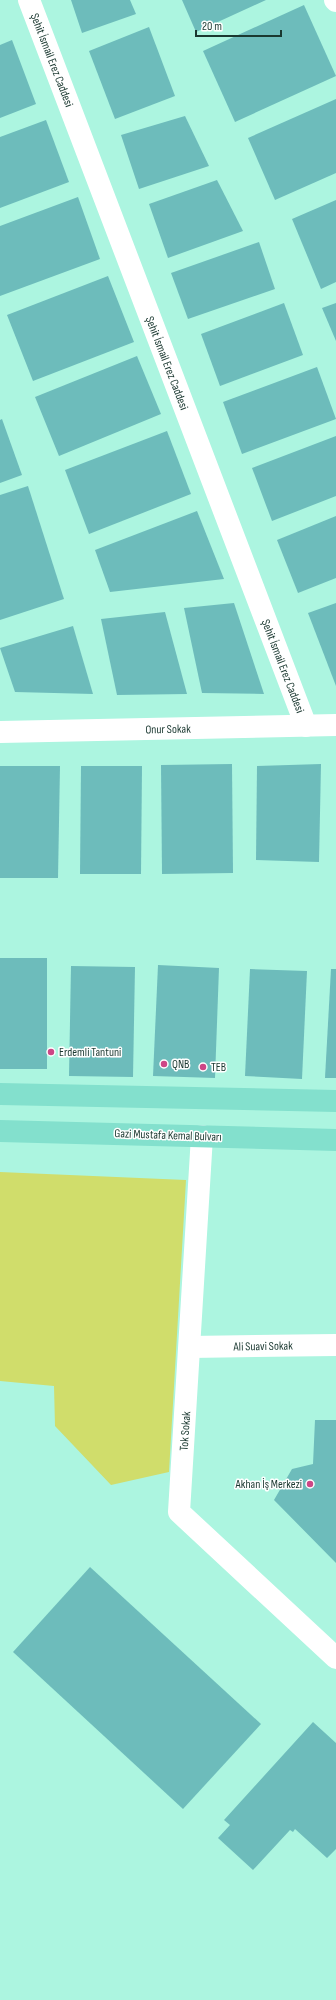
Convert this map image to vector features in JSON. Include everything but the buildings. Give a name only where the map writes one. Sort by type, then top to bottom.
[{"type":"main road","points":[[0,1094],[336,1102]]},
{"type":"main road","name":"Gazi Mustafa Kemal Bulvarı","points":[[0,1131],[336,1140]]},
{"type":"street","name":"Şehit İsmail Erez Caddesi","points":[[29,0],[306,726]]},
{"type":"street","name":"Onur Sokak","points":[[0,732],[336,725]]},
{"type":"street","name":"Tok Sokak","points":[[202,1136],[180,1512],[336,1658]]},
{"type":"street","name":"Ali Suavi Sokak","points":[[190,1347],[336,1345]]},
{"type":"green space","points":[[0,1172],[186,1180],[169,1472],[111,1485],[55,1426],[54,1386],[0,1381]]},
{"type":"place","name":"Erdemli Tantuni","points":[[51,1052]]},
{"type":"place","name":"QNB","points":[[164,1064]]},
{"type":"place","name":"TEB","points":[[203,1067]]},
{"type":"place","name":"Akhan İş Merkezi","points":[[310,1484]]}]
